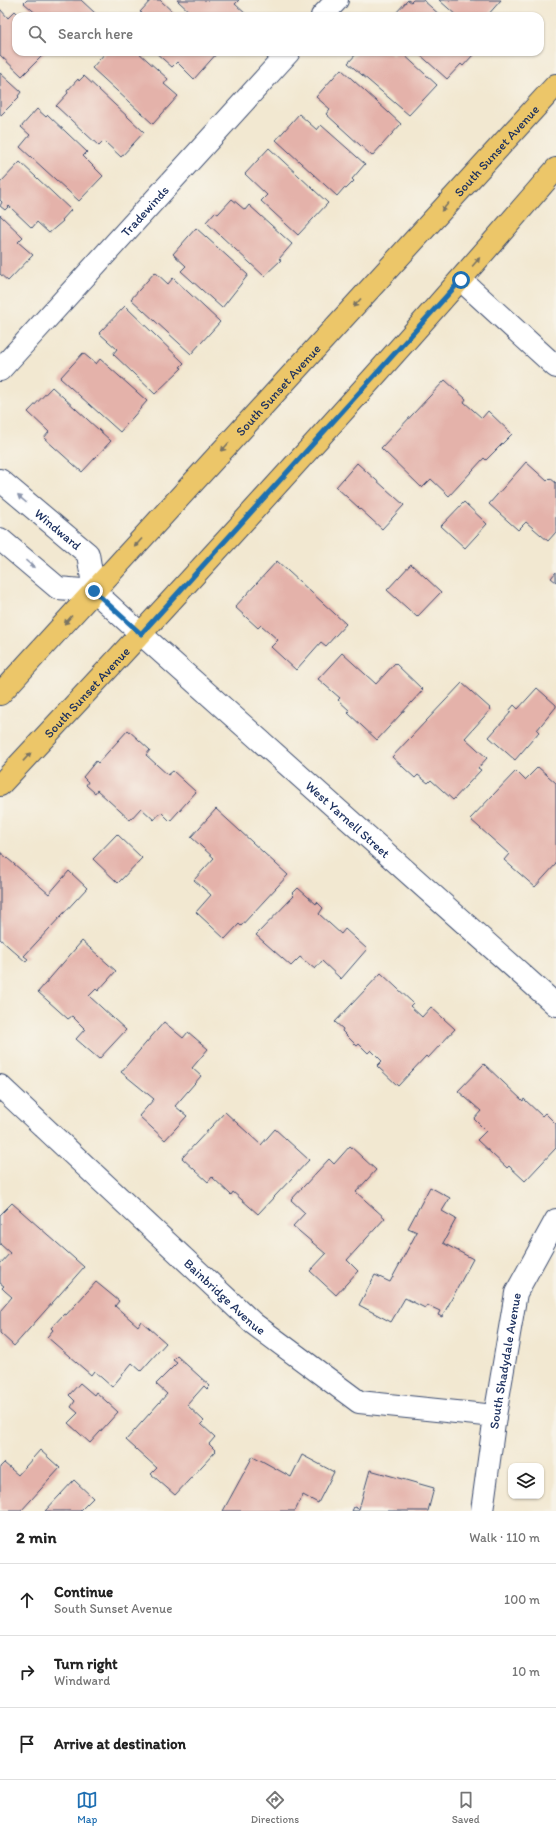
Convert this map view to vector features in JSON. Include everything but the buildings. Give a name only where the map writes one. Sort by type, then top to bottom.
[{"type":"main road","name":"South Sunset Avenue","points":[[0,694],[556,86]]},
{"type":"main road","name":"South Sunset Avenue","points":[[0,786],[141,634],[461,280],[556,169]]},
{"type":"street","name":"Tradewinds","points":[[0,370],[285,56]]},
{"type":"street","points":[[461,280],[556,367]]},
{"type":"street","name":"Windward","points":[[0,480],[88,554],[94,591]]},
{"type":"street","points":[[0,539],[58,588],[94,591],[141,634]]},
{"type":"street","name":"West Yarnell Street","points":[[141,634],[556,1005]]},
{"type":"street","name":"Bainbridge Avenue","points":[[0,1086],[254,1324],[359,1402],[495,1416]]},
{"type":"street","name":"South Shadydale Avenue","points":[[482,1511],[495,1416],[516,1293],[556,1220]]},
{"type":"route","points":[[94,591],[141,634],[461,280]]}]
